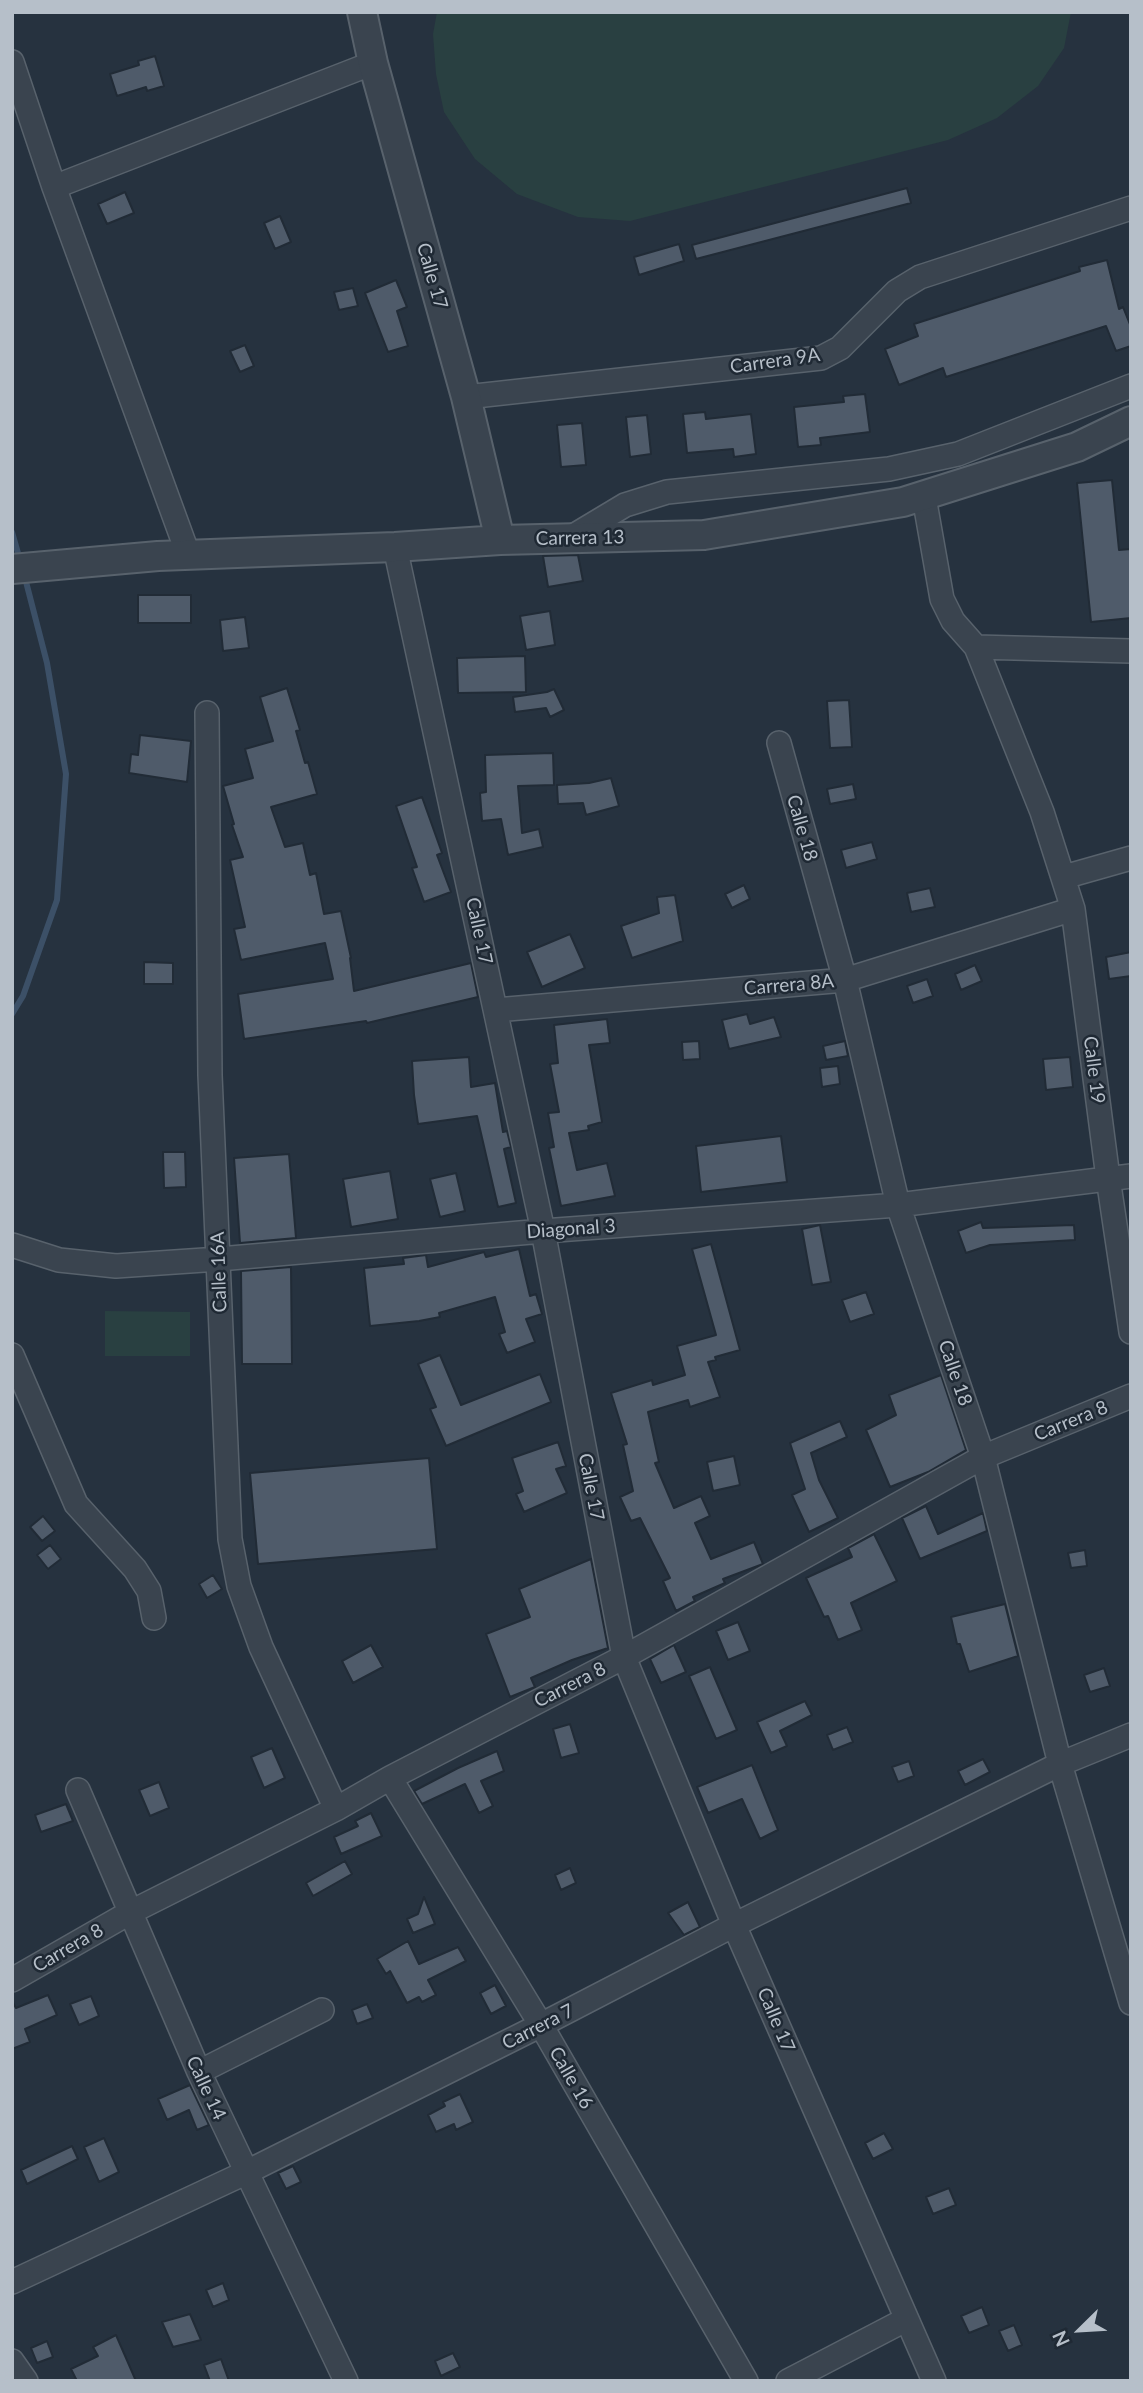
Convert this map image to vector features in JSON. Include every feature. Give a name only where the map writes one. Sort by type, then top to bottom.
[{"type":"street","name":"Calle 17","points":[[362,12],[373,63],[466,397],[500,540]]},
{"type":"street","points":[[12,62],[54,187],[188,554]]},
{"type":"street","points":[[54,187],[373,63]]},
{"type":"street","name":"Carrera 9A","points":[[466,397],[821,358],[840,348],[897,291],[920,277],[1131,208]]},
{"type":"street","points":[[570,538],[625,505],[667,492],[889,469],[958,454],[1131,386]]},
{"type":"street","name":"Carrera 13","points":[[23,567],[188,554],[395,547],[500,540],[704,535],[924,497],[1077,447],[1131,421]]},
{"type":"street","name":"Calle 19","points":[[924,497],[942,599],[953,621],[976,647],[1042,812],[1073,909],[1119,1177],[1131,1332]]},
{"type":"street","name":"Calle 17","points":[[395,547],[542,1231],[624,1657],[734,1925],[933,2381]]},
{"type":"street","points":[[976,647],[1131,651]]},
{"type":"street","name":"Calle 16A","points":[[207,713],[210,1075],[230,1539],[239,1586],[261,1647],[336,1809]]},
{"type":"street","name":"Calle 18","points":[[779,743],[845,980],[898,1205],[983,1457],[1060,1764],[1130,2000]]},
{"type":"street","points":[[1064,877],[1131,858]]},
{"type":"street","name":"Carrera 8A","points":[[496,1010],[845,980],[1073,909]]},
{"type":"street","name":"Diagonal 3","points":[[12,1245],[59,1260],[116,1266],[898,1205],[1119,1177]]},
{"type":"street","points":[[12,1354],[76,1504],[135,1569],[149,1591],[154,1618]]},
{"type":"street","name":"Carrera 8","points":[[12,1980],[129,1913],[336,1809],[624,1657],[983,1457],[1131,1396]]},
{"type":"street","name":"Carrera 7","points":[[12,2282],[245,2174],[734,1925],[1060,1764],[1131,1735]]},
{"type":"street","name":"Calle 16","points":[[390,1779],[541,2025],[746,2381]]},
{"type":"street","name":"Calle 14","points":[[78,1790],[198,2072],[346,2381]]},
{"type":"street","points":[[198,2072],[322,2010]]},
{"type":"street","points":[[788,2381],[905,2320]]},
{"type":"street","points":[[12,2361],[26,2381]]},
{"type":"green space","points":[[437,12],[1071,12],[1064,48],[1038,86],[997,118],[948,140],[630,221],[578,217],[517,194],[475,159],[444,112],[436,74],[433,34]]},
{"type":"green space","points":[[105,1311],[190,1312],[190,1356],[105,1356]]},
{"type":"building","points":[[155,56],[164,86],[147,91],[146,87],[117,96],[110,74],[139,65],[138,61]]},
{"type":"building","points":[[907,188],[911,203],[696,259],[692,245]]},
{"type":"building","points":[[125,192],[134,213],[107,224],[98,204]]},
{"type":"building","points":[[280,216],[291,242],[275,249],[264,223]]},
{"type":"building","points":[[679,244],[684,261],[639,275],[634,257]]},
{"type":"building","points":[[1107,260],[1119,309],[1123,307],[1131,327],[1131,346],[1116,351],[1106,326],[946,377],[943,368],[899,385],[885,349],[918,336],[914,324],[1080,271],[1079,267]]},
{"type":"building","points":[[396,280],[407,307],[397,311],[408,346],[388,352],[365,293]]},
{"type":"building","points":[[353,288],[358,306],[339,310],[334,292]]},
{"type":"building","points":[[245,345],[254,366],[240,372],[230,351]]},
{"type":"building","points":[[865,394],[870,432],[820,438],[821,445],[798,447],[794,407],[844,402],[843,396]]},
{"type":"building","points":[[705,412],[706,419],[751,414],[756,454],[734,457],[733,449],[687,453],[683,414]]},
{"type":"building","points":[[647,415],[651,454],[630,457],[626,417]]},
{"type":"building","points":[[582,423],[586,465],[561,467],[557,425]]},
{"type":"building","points":[[1112,480],[1119,550],[1131,549],[1131,618],[1091,622],[1077,483]]},
{"type":"building","points":[[578,555],[583,581],[548,587],[543,556]]},
{"type":"building","points":[[138,595],[191,595],[191,623],[138,623]]},
{"type":"building","points":[[550,611],[555,645],[526,650],[520,616]]},
{"type":"building","points":[[245,617],[249,648],[223,651],[220,620]]},
{"type":"building","points":[[525,656],[526,692],[458,693],[457,658]]},
{"type":"building","points":[[287,688],[300,730],[296,731],[305,763],[308,762],[317,794],[271,807],[285,847],[303,843],[310,875],[316,873],[324,914],[341,911],[351,958],[354,991],[471,963],[478,997],[367,1023],[366,1021],[244,1039],[238,994],[333,979],[325,943],[241,960],[234,929],[245,927],[230,860],[243,857],[223,786],[253,778],[245,749],[273,741],[260,697]]},
{"type":"building","points":[[554,689],[564,710],[550,717],[546,708],[515,712],[513,697]]},
{"type":"building","points":[[849,700],[852,747],[830,748],[827,701]]},
{"type":"building","points":[[140,735],[191,741],[187,782],[129,773],[131,754],[138,755]]},
{"type":"building","points":[[553,753],[554,785],[518,786],[522,833],[539,829],[543,847],[508,855],[501,819],[482,821],[480,793],[486,792],[485,755]]},
{"type":"building","points":[[611,778],[619,806],[586,815],[583,803],[558,804],[557,785],[589,783]]},
{"type":"building","points":[[853,784],[856,799],[830,804],[827,789]]},
{"type":"building","points":[[422,797],[442,853],[437,855],[451,892],[424,902],[412,868],[417,867],[396,806]]},
{"type":"building","points":[[872,842],[877,859],[846,868],[841,850]]},
{"type":"building","points":[[744,885],[750,899],[732,908],[725,894]]},
{"type":"building","points":[[930,888],[935,907],[911,912],[907,893]]},
{"type":"building","points":[[675,895],[683,941],[632,958],[621,926],[659,913],[657,897]]},
{"type":"building","points":[[570,934],[585,968],[542,987],[527,952]]},
{"type":"building","points":[[1131,952],[1131,976],[1109,979],[1106,957]]},
{"type":"building","points":[[144,962],[173,963],[173,984],[144,984]]},
{"type":"building","points":[[975,965],[982,981],[961,990],[955,974]]},
{"type":"building","points":[[927,979],[933,996],[913,1003],[907,986]]},
{"type":"building","points":[[747,1014],[750,1024],[774,1017],[781,1037],[729,1049],[722,1020]]},
{"type":"building","points":[[607,1019],[610,1043],[589,1045],[602,1122],[588,1126],[589,1130],[569,1133],[577,1170],[607,1163],[615,1196],[561,1206],[549,1148],[554,1147],[548,1113],[559,1112],[550,1064],[558,1063],[554,1025]]},
{"type":"building","points":[[699,1041],[700,1059],[683,1060],[682,1042]]},
{"type":"building","points":[[845,1041],[848,1056],[826,1060],[823,1046]]},
{"type":"building","points":[[469,1057],[471,1087],[495,1083],[503,1132],[507,1131],[511,1147],[504,1149],[516,1203],[498,1207],[477,1116],[418,1124],[412,1061]]},
{"type":"building","points":[[1070,1057],[1073,1087],[1046,1090],[1043,1059]]},
{"type":"building","points":[[838,1066],[840,1084],[822,1087],[820,1068]]},
{"type":"building","points":[[781,1136],[787,1182],[701,1192],[696,1146]]},
{"type":"building","points":[[163,1152],[185,1152],[186,1187],[164,1188]]},
{"type":"building","points":[[289,1154],[296,1238],[240,1243],[234,1158]]},
{"type":"building","points":[[390,1171],[398,1219],[351,1227],[343,1179]]},
{"type":"building","points":[[456,1173],[465,1211],[440,1217],[430,1179]]},
{"type":"building","points":[[981,1222],[983,1228],[1074,1225],[1075,1240],[990,1245],[966,1253],[958,1231]]},
{"type":"building","points":[[820,1225],[831,1282],[812,1285],[802,1229]]},
{"type":"building","points":[[711,1244],[740,1350],[715,1357],[716,1360],[708,1362],[720,1397],[690,1407],[688,1400],[648,1412],[659,1462],[655,1463],[674,1508],[701,1496],[710,1516],[695,1523],[711,1559],[754,1542],[763,1564],[723,1579],[725,1583],[693,1597],[695,1601],[676,1611],[663,1581],[670,1578],[640,1518],[631,1521],[620,1497],[633,1491],[623,1445],[627,1444],[611,1393],[652,1380],[653,1385],[685,1375],[677,1346],[716,1335],[692,1249]]},
{"type":"building","points":[[519,1249],[530,1296],[536,1294],[542,1314],[526,1319],[535,1342],[507,1353],[499,1334],[505,1332],[495,1297],[439,1313],[440,1317],[370,1326],[364,1268],[404,1264],[403,1258],[426,1255],[428,1267],[484,1252],[486,1257]]},
{"type":"building","points":[[291,1267],[292,1364],[242,1364],[241,1271]]},
{"type":"building","points":[[866,1292],[874,1314],[850,1322],[842,1300]]},
{"type":"building","points":[[440,1355],[461,1405],[540,1374],[551,1402],[446,1446],[430,1409],[436,1407],[418,1364]]},
{"type":"building","points":[[941,1375],[966,1450],[928,1472],[890,1487],[866,1430],[896,1415],[889,1395]]},
{"type":"building","points":[[840,1421],[847,1437],[811,1453],[819,1480],[838,1518],[809,1532],[792,1495],[805,1489],[790,1443]]},
{"type":"building","points":[[558,1442],[566,1466],[556,1469],[567,1493],[524,1512],[516,1494],[523,1491],[512,1458]]},
{"type":"building","points":[[734,1456],[740,1485],[713,1491],[707,1462]]},
{"type":"building","points":[[429,1458],[437,1549],[258,1564],[250,1473]]},
{"type":"building","points":[[926,1506],[938,1534],[983,1513],[987,1531],[920,1559],[902,1518]]},
{"type":"building","points":[[43,1516],[55,1531],[42,1541],[30,1527]]},
{"type":"building","points":[[874,1534],[897,1581],[851,1603],[862,1630],[838,1640],[828,1616],[824,1617],[806,1578],[852,1557],[848,1548]]},
{"type":"building","points":[[50,1545],[61,1559],[48,1569],[37,1555]]},
{"type":"building","points":[[1085,1550],[1087,1566],[1071,1568],[1068,1553]]},
{"type":"building","points":[[591,1559],[608,1648],[531,1678],[535,1687],[510,1697],[486,1634],[530,1617],[519,1589]]},
{"type":"building","points":[[213,1575],[222,1589],[207,1598],[199,1584]]},
{"type":"building","points":[[1005,1604],[1018,1656],[969,1672],[960,1644],[957,1644],[951,1617]]},
{"type":"building","points":[[738,1622],[750,1651],[728,1660],[716,1631]]},
{"type":"building","points":[[371,1645],[383,1667],[353,1683],[342,1661]]},
{"type":"building","points":[[674,1645],[686,1672],[661,1683],[650,1659]]},
{"type":"building","points":[[710,1667],[737,1730],[716,1739],[689,1676]]},
{"type":"building","points":[[1104,1668],[1110,1686],[1090,1692],[1084,1675]]},
{"type":"building","points":[[805,1701],[812,1715],[780,1731],[787,1746],[771,1753],[757,1722]]},
{"type":"building","points":[[570,1724],[579,1753],[561,1758],[553,1729]]},
{"type":"building","points":[[847,1727],[853,1742],[833,1750],[827,1735]]},
{"type":"building","points":[[272,1748],[285,1778],[264,1788],[251,1757]]},
{"type":"building","points":[[497,1751],[504,1771],[481,1781],[493,1806],[479,1813],[465,1784],[422,1804],[414,1791],[458,1768]]},
{"type":"building","points":[[983,1759],[990,1772],[965,1785],[958,1771]]},
{"type":"building","points":[[909,1761],[914,1776],[898,1782],[892,1767]]},
{"type":"building","points":[[752,1765],[778,1830],[760,1839],[742,1799],[708,1813],[697,1787]]},
{"type":"building","points":[[159,1782],[169,1808],[150,1816],[139,1790]]},
{"type":"building","points":[[66,1804],[73,1821],[41,1832],[35,1815]]},
{"type":"building","points":[[371,1813],[382,1836],[341,1854],[334,1837],[358,1826],[355,1821]]},
{"type":"building","points":[[345,1861],[352,1874],[313,1896],[306,1883]]},
{"type":"building","points":[[570,1868],[576,1883],[561,1890],[555,1875]]},
{"type":"building","points":[[424,1897],[435,1924],[413,1933],[407,1919],[418,1914]]},
{"type":"building","points":[[688,1902],[700,1927],[684,1935],[668,1913]]},
{"type":"building","points":[[408,1941],[419,1964],[458,1947],[466,1961],[428,1980],[436,1995],[422,2002],[419,1997],[407,2003],[390,1971],[386,1974],[377,1959]]},
{"type":"building","points":[[495,1985],[506,2006],[491,2014],[480,1993]]},
{"type":"building","points":[[48,1995],[57,2015],[25,2029],[30,2042],[12,2049],[12,2001],[16,2008]]},
{"type":"building","points":[[91,1996],[99,2016],[79,2025],[70,2004]]},
{"type":"building","points":[[367,2004],[373,2018],[357,2024],[352,2010]]},
{"type":"building","points":[[190,2085],[209,2125],[197,2130],[189,2110],[167,2120],[158,2099]]},
{"type":"building","points":[[460,2094],[473,2122],[456,2130],[454,2124],[436,2132],[428,2115],[445,2106],[443,2102]]},
{"type":"building","points":[[884,2133],[893,2149],[873,2159],[865,2143]]},
{"type":"building","points":[[104,2138],[119,2172],[99,2182],[84,2147]]},
{"type":"building","points":[[72,2146],[78,2159],[27,2184],[21,2170]]},
{"type":"building","points":[[293,2166],[301,2182],[286,2189],[278,2173]]},
{"type":"building","points":[[949,2188],[956,2205],[933,2214],[926,2197]]},
{"type":"building","points":[[223,2283],[229,2300],[213,2307],[206,2290]]},
{"type":"building","points":[[982,2307],[989,2325],[969,2333],[961,2316]]},
{"type":"building","points":[[190,2314],[201,2340],[173,2347],[162,2322]]},
{"type":"building","points":[[1014,2325],[1022,2345],[1008,2351],[999,2331]]},
{"type":"building","points":[[116,2335],[136,2381],[77,2381],[71,2369],[98,2356],[93,2347]]},
{"type":"building","points":[[47,2341],[53,2357],[37,2363],[31,2348]]},
{"type":"building","points":[[453,2353],[460,2367],[441,2376],[435,2361]]},
{"type":"building","points":[[221,2359],[229,2381],[210,2381],[204,2365]]},
{"type":"waterway","points":[[12,532],[20,560]]},
{"type":"waterway","points":[[12,1014],[23,996],[57,900],[66,774],[47,663],[24,574]]}]
